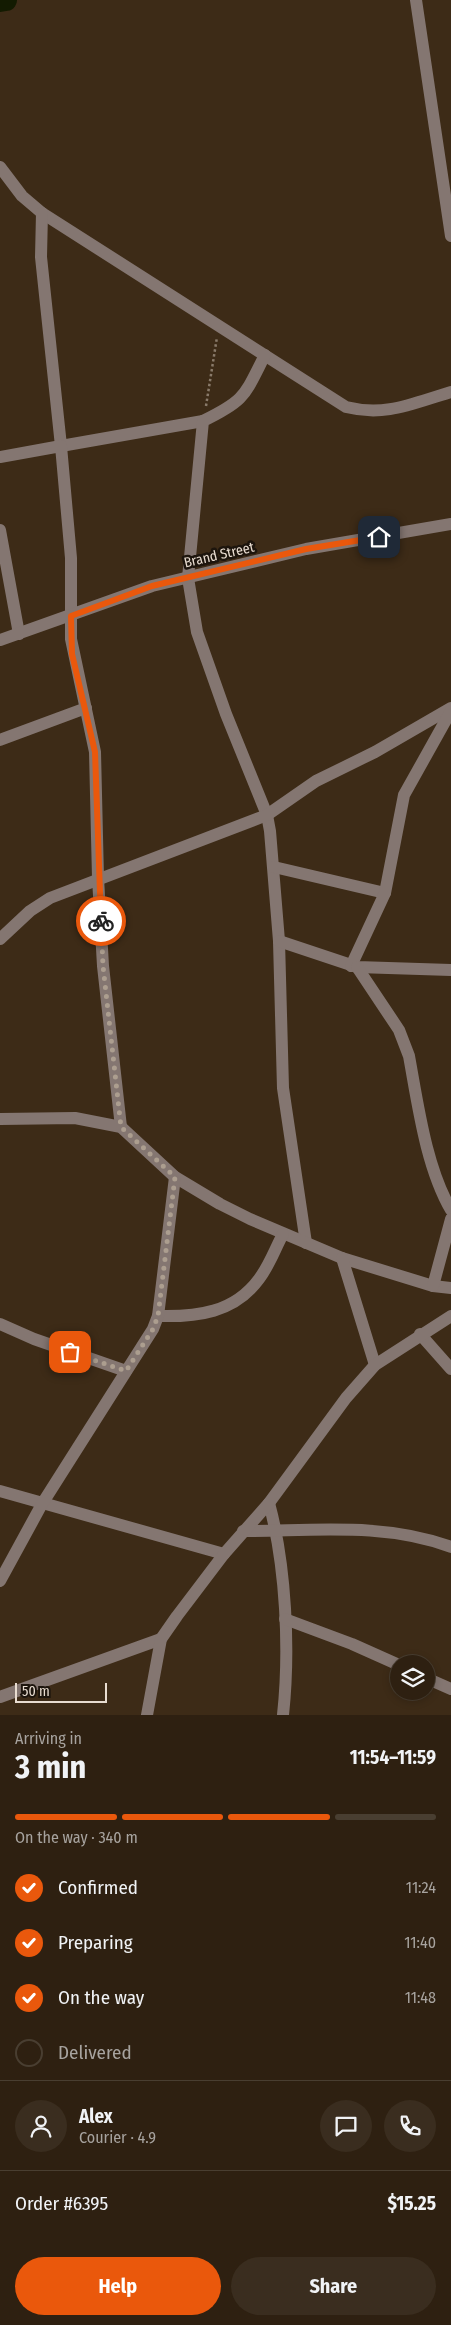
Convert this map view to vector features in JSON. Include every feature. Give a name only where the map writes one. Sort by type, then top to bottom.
[{"type":"street","points":[[416,0],[451,236]]},
{"type":"street","points":[[0,167],[22,196],[42,213],[346,407],[365,412],[396,408],[451,392]]},
{"type":"street","points":[[42,213],[42,257],[62,446],[71,558],[72,654],[95,752],[98,878],[103,966],[121,1127]]},
{"type":"street","points":[[0,457],[203,421],[232,407],[241,399],[248,391],[265,355]]},
{"type":"street","points":[[203,421],[188,578],[197,632],[226,714],[267,815],[274,867],[279,941],[283,1088],[306,1242]]},
{"type":"street","name":"Brand Street","points":[[0,640],[152,586],[306,549],[451,524]]},
{"type":"street","points":[[0,530],[19,634]]},
{"type":"street","points":[[0,740],[86,708]]},
{"type":"street","points":[[0,939],[30,911],[50,898],[98,878],[267,815],[316,781],[451,710]]},
{"type":"street","points":[[354,966],[385,893],[404,795],[451,710]]},
{"type":"street","points":[[274,867],[385,893]]},
{"type":"street","points":[[279,941],[354,966],[451,970]]},
{"type":"street","points":[[354,966],[400,1030],[409,1056],[432,1166],[439,1186],[451,1210]]},
{"type":"street","points":[[0,1119],[75,1118],[104,1122],[121,1127],[175,1177],[220,1204],[282,1234],[342,1258],[433,1286],[451,1288]]},
{"type":"street","points":[[0,1581],[42,1504],[153,1329],[158,1316],[175,1177]]},
{"type":"street","points":[[433,1286],[451,1219]]},
{"type":"street","points":[[158,1316],[187,1317],[207,1314],[231,1303],[251,1289],[260,1278],[282,1234]]},
{"type":"street","points":[[342,1258],[375,1365]]},
{"type":"street","points":[[147,1715],[161,1639],[224,1554],[268,1503],[346,1398],[375,1365],[420,1334],[451,1316]]},
{"type":"street","points":[[0,1324],[34,1340],[126,1371]]},
{"type":"street","points":[[420,1334],[451,1369]]},
{"type":"street","points":[[0,1491],[224,1554]]},
{"type":"street","points":[[268,1503],[276,1531],[285,1619],[285,1695],[283,1715]]},
{"type":"street","points":[[243,1531],[370,1530],[418,1537],[451,1547]]},
{"type":"street","points":[[285,1619],[352,1644],[390,1662]]},
{"type":"street","points":[[0,1697],[161,1639]]},
{"type":"street","points":[[435,1682],[451,1689]]},
{"type":"path","points":[[203,421],[219,326]]},
{"type":"waterway","points":[[0,1],[6,0]]},
{"type":"way so far","points":[[70,1352],[126,1371],[153,1329],[158,1316],[175,1177],[121,1127],[103,966],[101,921]]},
{"type":"route","points":[[101,921],[95,752],[72,654],[70,639],[71,616],[152,586],[306,549],[379,537]]}]
